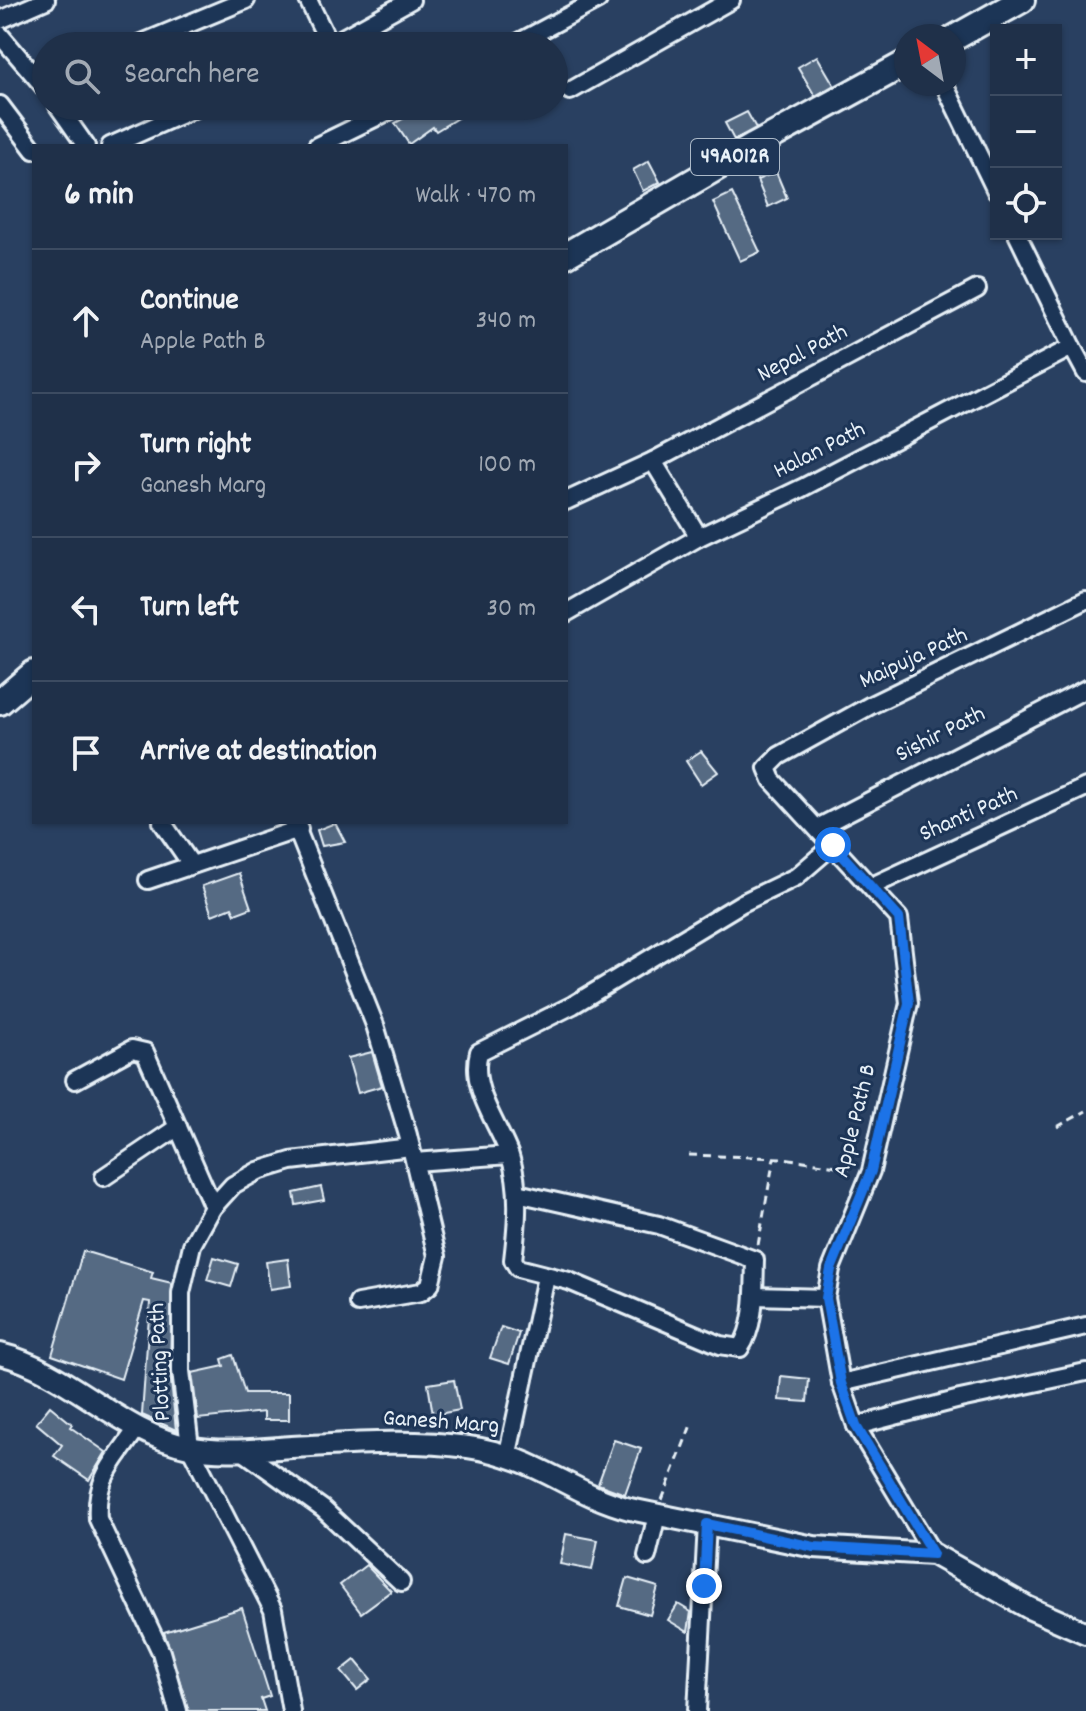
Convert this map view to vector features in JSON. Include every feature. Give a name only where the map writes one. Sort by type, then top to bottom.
[{"type":"main road","points":[[966,31],[1022,0]]},
{"type":"main road","name":"49A012R","points":[[568,254],[894,70]]},
{"type":"main road","points":[[0,702],[32,675]]},
{"type":"street","points":[[0,20],[46,0]]},
{"type":"street","points":[[169,32],[246,0]]},
{"type":"street","points":[[308,0],[323,32]]},
{"type":"street","points":[[354,32],[411,0]]},
{"type":"street","points":[[538,32],[598,0]]},
{"type":"street","points":[[570,91],[731,0]]},
{"type":"street","points":[[0,35],[32,71]]},
{"type":"street","points":[[950,96],[990,179]]},
{"type":"street","points":[[0,105],[32,147]]},
{"type":"street","points":[[68,120],[85,144]]},
{"type":"street","points":[[114,144],[168,120]]},
{"type":"street","points":[[321,144],[370,120]]},
{"type":"street","points":[[1020,240],[1086,373]]},
{"type":"street","name":"Nepal Path","points":[[568,500],[653,461],[977,289]]},
{"type":"street","name":"Halan Path","points":[[568,612],[699,537],[802,488],[1072,347]]},
{"type":"street","points":[[653,461],[699,537]]},
{"type":"street","name":"Maipuja Path","points":[[767,768],[779,756],[873,704],[987,652],[1086,600]]},
{"type":"street","name":"Sishir Path","points":[[819,827],[905,779],[1086,689]]},
{"type":"street","name":"Apple Path B","points":[[767,768],[772,780],[819,827],[899,918],[909,1003],[871,1171],[831,1269],[826,1298],[841,1383],[856,1426],[933,1554]]},
{"type":"street","name":"Shanti Path","points":[[872,886],[1086,787]]},
{"type":"street","points":[[163,824],[191,864]]},
{"type":"street","points":[[148,880],[296,826],[375,1025],[413,1154],[437,1256],[430,1285],[406,1297],[358,1303]]},
{"type":"street","points":[[517,1193],[659,1225],[755,1260],[754,1296],[747,1335],[740,1348],[733,1348],[569,1281],[518,1268],[513,1260],[517,1193],[509,1155],[489,1113],[475,1066],[479,1052],[573,1005],[742,903],[796,877],[833,845]]},
{"type":"street","points":[[75,1080],[138,1047],[149,1057],[213,1207]]},
{"type":"street","points":[[104,1177],[178,1127]]},
{"type":"street","name":"Plotting Path","points":[[190,1447],[181,1371],[181,1293],[192,1245],[213,1207],[233,1185],[258,1171],[291,1161],[413,1154],[509,1155]]},
{"type":"street","points":[[508,1453],[546,1277]]},
{"type":"street","points":[[754,1296],[826,1298]]},
{"type":"street","points":[[841,1383],[1086,1326]]},
{"type":"street","name":"Ganesh Marg","points":[[0,1354],[65,1381],[137,1428],[190,1447],[241,1450],[405,1443],[508,1453],[540,1467],[601,1502],[814,1547],[933,1554]]},
{"type":"street","points":[[856,1426],[960,1399],[1086,1372]]},
{"type":"street","points":[[137,1428],[104,1473],[96,1496],[98,1519],[161,1652],[178,1711]]},
{"type":"street","points":[[190,1447],[273,1610],[291,1711]]},
{"type":"street","points":[[241,1450],[323,1509],[401,1582]]},
{"type":"street","points":[[647,1556],[657,1515]]},
{"type":"street","points":[[697,1711],[707,1524]]},
{"type":"street","points":[[933,1554],[1029,1608],[1082,1626]]},
{"type":"path","points":[[1057,1127],[1086,1111]]},
{"type":"path","points":[[689,1155],[774,1158],[871,1171]]},
{"type":"path","points":[[755,1260],[774,1158]]},
{"type":"path","points":[[657,1515],[691,1425]]},
{"type":"building","points":[[817,56],[834,85],[815,96],[798,67]]},
{"type":"building","points":[[747,112],[756,128],[734,140],[725,123]]},
{"type":"building","points":[[401,120],[454,120],[436,131],[433,127],[409,144],[395,123]]},
{"type":"building","points":[[649,161],[660,182],[643,191],[633,170]]},
{"type":"building","points":[[776,172],[787,198],[768,207],[757,180]]},
{"type":"building","points":[[732,193],[760,252],[740,261],[713,202]]},
{"type":"building","points":[[701,751],[718,772],[701,784],[686,761]]},
{"type":"building","points":[[336,824],[345,842],[322,846],[317,830]]},
{"type":"building","points":[[239,873],[251,908],[235,914],[232,907],[212,915],[202,886]]},
{"type":"building","points":[[372,1052],[382,1086],[358,1093],[348,1058]]},
{"type":"building","points":[[321,1187],[324,1200],[296,1205],[294,1193]]},
{"type":"building","points":[[83,1251],[153,1272],[151,1278],[172,1283],[170,1371],[176,1430],[142,1415],[150,1302],[144,1301],[121,1379],[52,1355]]},
{"type":"building","points":[[214,1257],[238,1264],[231,1287],[207,1280]]},
{"type":"building","points":[[288,1259],[291,1286],[270,1289],[266,1262]]},
{"type":"building","points":[[501,1327],[519,1333],[509,1364],[490,1358]]},
{"type":"building","points":[[233,1355],[245,1393],[289,1393],[289,1420],[264,1420],[264,1412],[198,1419],[192,1373],[224,1366],[222,1359]]},
{"type":"building","points":[[781,1376],[809,1379],[807,1402],[779,1400]]},
{"type":"building","points":[[454,1380],[460,1410],[433,1415],[428,1384]]},
{"type":"building","points":[[50,1406],[72,1424],[70,1427],[106,1452],[89,1480],[54,1456],[62,1445],[36,1423]]},
{"type":"building","points":[[614,1440],[641,1449],[625,1494],[598,1484]]},
{"type":"building","points":[[566,1534],[598,1540],[592,1570],[560,1564]]},
{"type":"building","points":[[366,1565],[391,1591],[361,1613],[340,1585]]},
{"type":"building","points":[[627,1578],[658,1587],[650,1615],[619,1606]]},
{"type":"building","points":[[678,1604],[691,1612],[688,1632],[668,1620]]},
{"type":"building","points":[[242,1608],[270,1696],[261,1699],[265,1711],[189,1711],[164,1632]]},
{"type":"building","points":[[355,1660],[371,1679],[357,1690],[341,1671]]},
{"type":"route","points":[[704,1586],[707,1524],[814,1547],[933,1554],[882,1474],[856,1426],[841,1383],[826,1298],[831,1269],[871,1171],[909,1003],[899,918],[833,845]]}]
